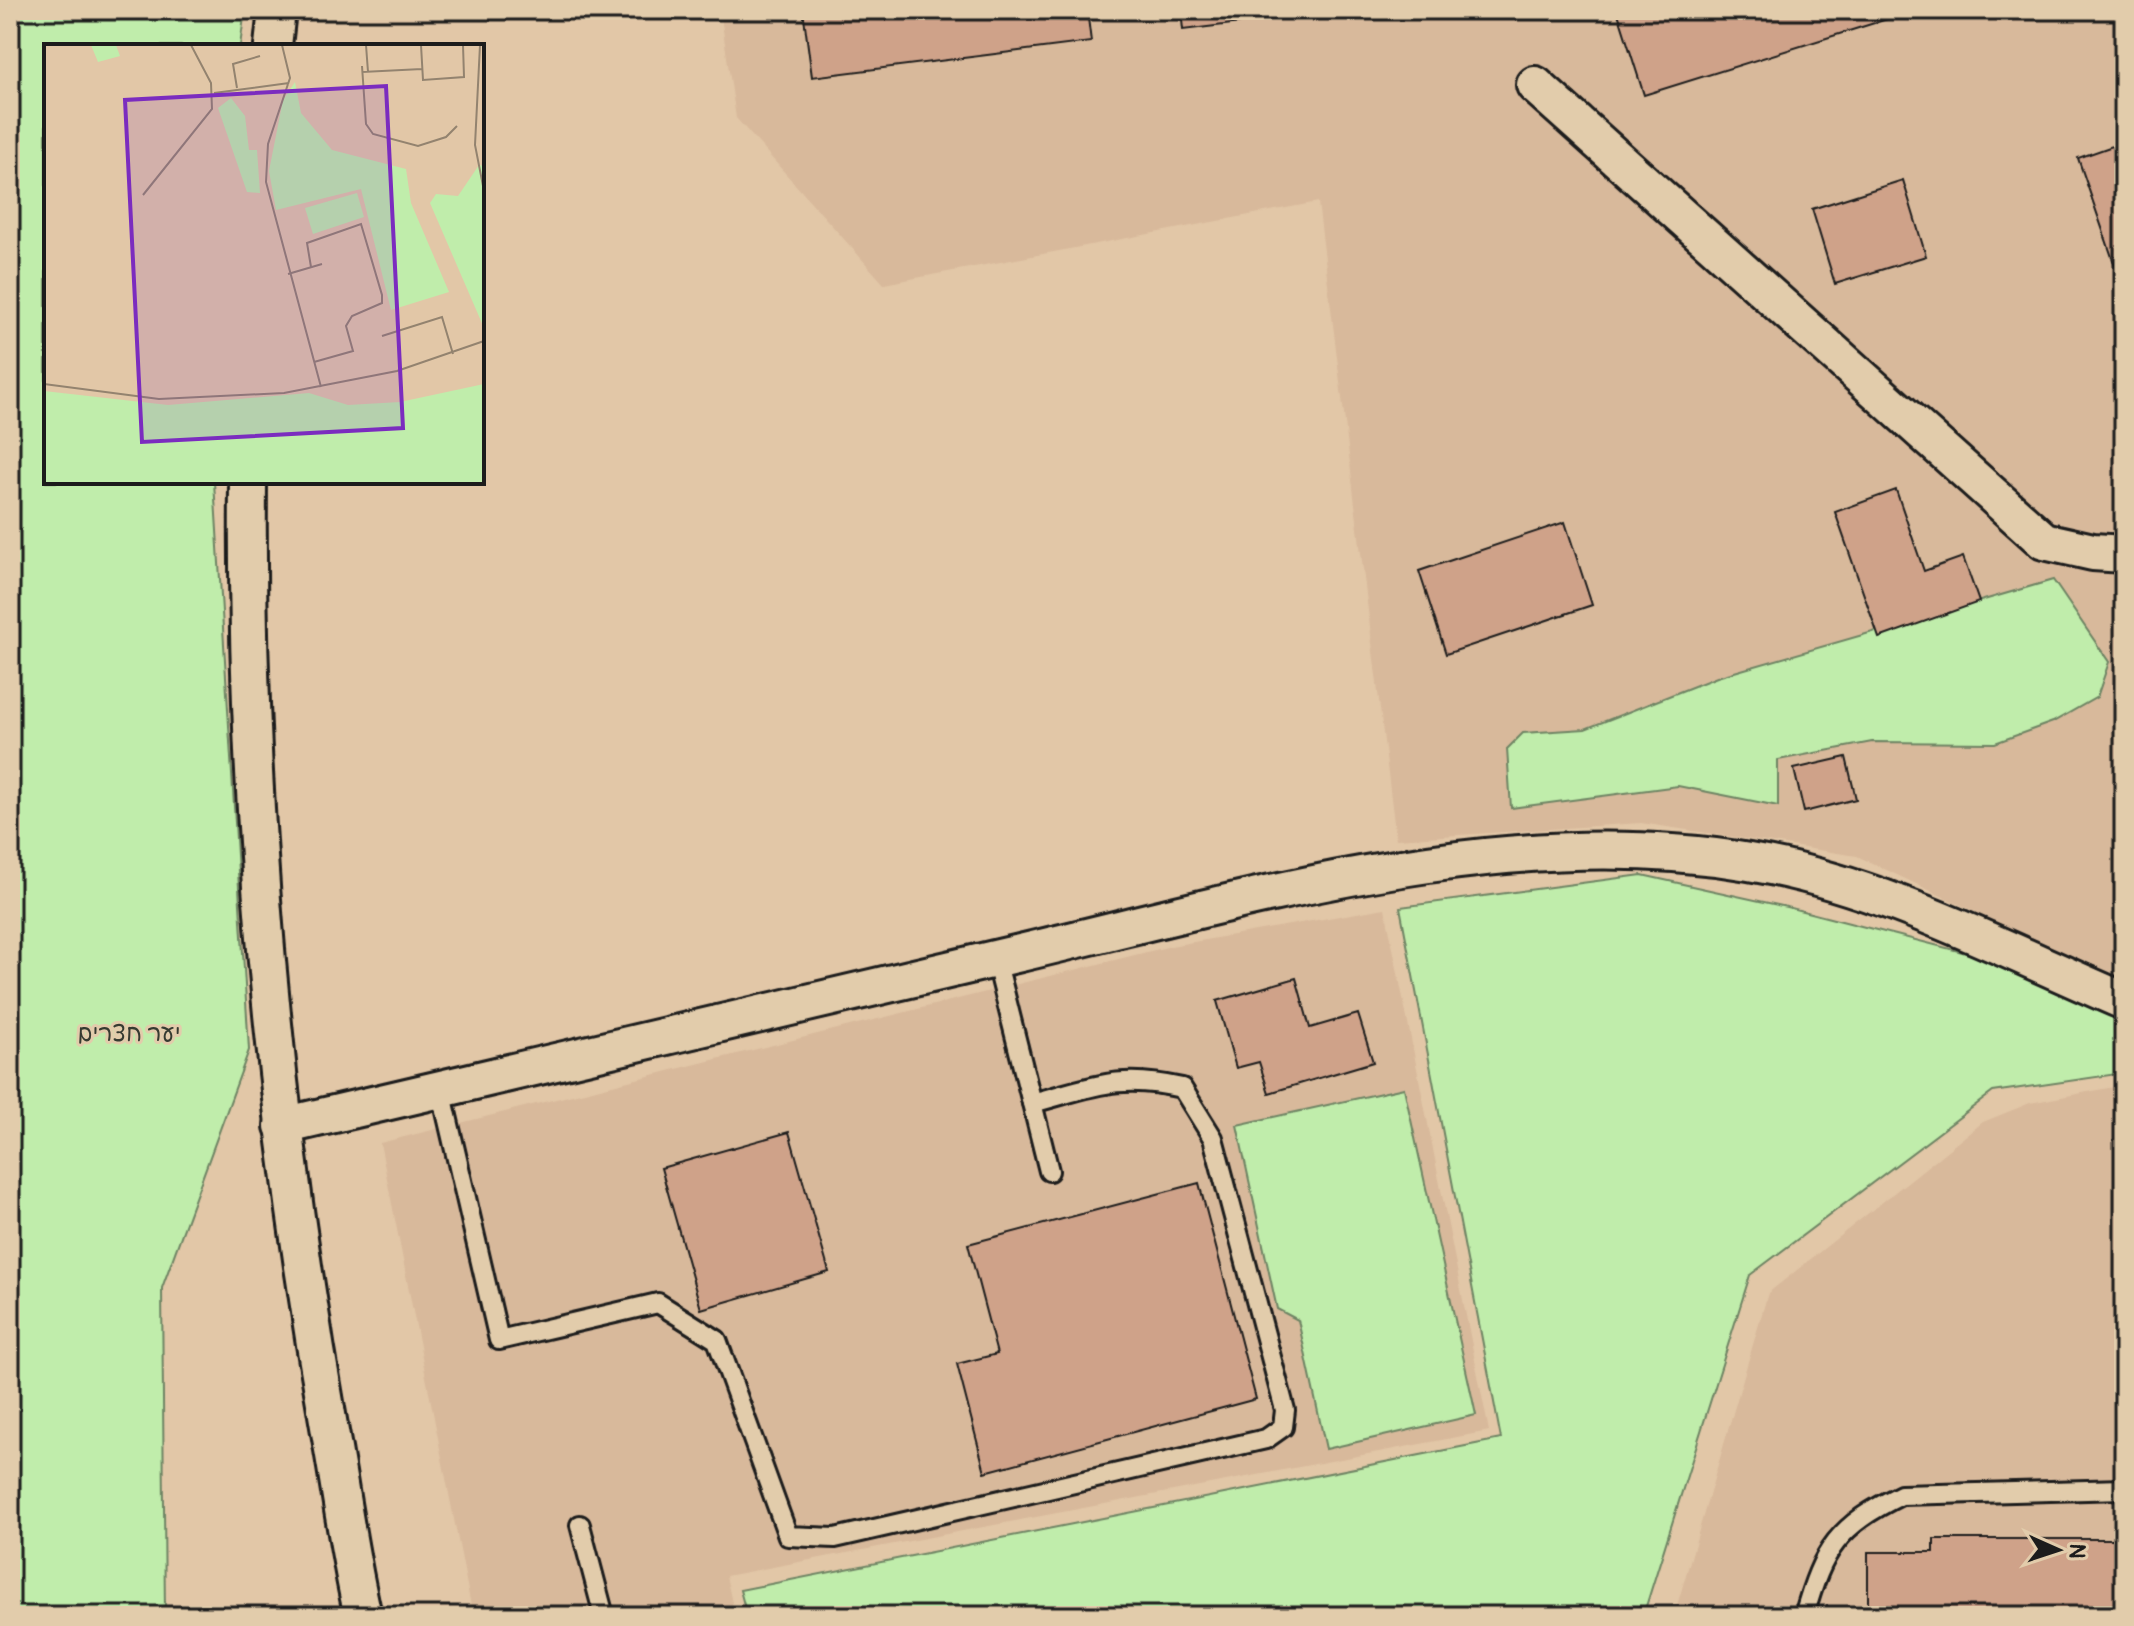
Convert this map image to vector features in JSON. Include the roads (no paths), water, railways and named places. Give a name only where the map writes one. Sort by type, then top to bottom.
[{"type":"street","points":[[273,44],[277,10]]},
{"type":"street","points":[[1535,85],[2044,541],[2093,552],[2124,554]]},
{"type":"street","points":[[248,484],[260,895],[283,1126],[304,1284],[363,1616]]},
{"type":"street","points":[[283,1126],[1272,894],[1482,857],[1660,853],[1746,862],[1809,874],[1886,899],[2124,1001]]},
{"type":"lane","points":[[996,959],[1049,1171]]},
{"type":"lane","points":[[441,1090],[499,1340],[658,1303],[717,1340],[788,1536],[835,1538],[1266,1439],[1283,1427],[1285,1410],[1213,1138],[1182,1088],[1151,1081],[1119,1079],[1032,1103]]},
{"type":"lane","points":[[1804,1616],[1811,1591],[1839,1534],[1868,1511],[1901,1495],[2124,1489]]},
{"type":"lane","points":[[580,1525],[604,1616]]},
{"type":"park label","name":"יער חצרים","points":[[129,1033]]}]
